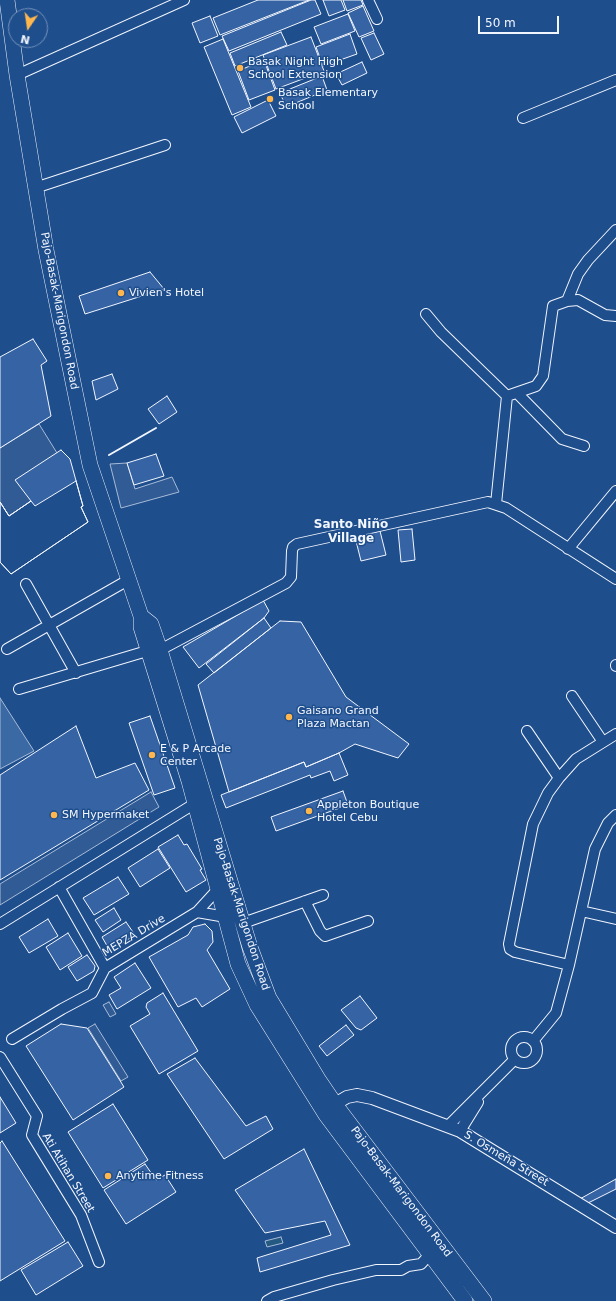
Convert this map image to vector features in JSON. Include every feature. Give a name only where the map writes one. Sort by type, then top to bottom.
[{"type":"main road","name":"Pajo-Basak-Marigondon Road","points":[[7,0],[35,188],[50,272],[90,466],[130,579],[141,616],[141,627],[154,650],[269,998],[312,1082]]},
{"type":"main road","name":"Pajo-Basak-Marigondon Road","points":[[154,650],[166,706],[238,964],[257,1005],[312,1082],[430,1254],[465,1301]]},
{"type":"main road","name":"Pajo-Basak-Marigondon Road","points":[[329,1107],[484,1301]]},
{"type":"street","points":[[18,75],[184,0]]},
{"type":"street","points":[[368,0],[377,19]]},
{"type":"street","points":[[523,118],[616,80]]},
{"type":"street","points":[[35,188],[165,145]]},
{"type":"street","points":[[567,301],[578,274],[588,260],[616,230]]},
{"type":"street","points":[[512,395],[536,386],[543,376],[552,306],[567,301],[578,300],[605,315],[616,316]]},
{"type":"street","points":[[426,314],[441,332],[562,439],[584,446]]},
{"type":"street","points":[[496,504],[512,395]]},
{"type":"street","points":[[568,549],[616,491]]},
{"type":"street","points":[[19,689],[154,650],[286,583],[291,577],[292,551],[293,547],[297,544],[488,502],[506,508],[616,579]]},
{"type":"street","points":[[7,649],[130,579]]},
{"type":"street","points":[[26,584],[76,673]]},
{"type":"street","points":[[572,696],[603,742]]},
{"type":"street","points":[[527,731],[559,778]]},
{"type":"street","points":[[569,965],[515,952],[510,949],[509,944],[533,824],[548,793],[576,759],[616,734]]},
{"type":"street","points":[[0,924],[194,804]]},
{"type":"street","points":[[533,1041],[556,1013],[569,965],[595,849],[608,823],[616,815]]},
{"type":"street","points":[[59,887],[105,968]]},
{"type":"street","name":"MEPZA Drive","points":[[12,1039],[92,993],[105,968],[196,912],[218,889]]},
{"type":"street","points":[[243,923],[323,895]]},
{"type":"street","points":[[305,901],[320,931],[325,936],[368,921]]},
{"type":"street","points":[[581,911],[616,919]]},
{"type":"street","points":[[196,912],[226,917]]},
{"type":"street","points":[[520,1037],[525,1037],[533,1041],[537,1048],[536,1056],[533,1060],[521,1064],[514,1060],[510,1051],[512,1042],[520,1037]]},
{"type":"street","name":"Ati Atihan Street","points":[[0,1057],[37,1116],[32,1134],[82,1215],[99,1262]]},
{"type":"street","points":[[448,1126],[514,1060]]},
{"type":"street","points":[[460,1131],[487,1086]]},
{"type":"street","name":"S. Osmeña Street","points":[[329,1107],[347,1097],[357,1095],[372,1098],[448,1126],[460,1131],[616,1226]]},
{"type":"street","points":[[267,1301],[274,1297],[376,1270],[401,1270],[408,1266],[421,1264],[430,1254]]},
{"type":"shaded area","points":[[39,424],[57,453],[31,501],[9,516],[0,502],[0,448]]},
{"type":"shaded area","points":[[127,463],[135,489],[172,477],[179,492],[121,508],[110,464]]},
{"type":"shaded area","points":[[0,698],[34,751],[0,769]]},
{"type":"shaded area","points":[[151,792],[159,807],[0,905],[0,884]]},
{"type":"shaded area","points":[[109,1002],[116,1014],[110,1017],[103,1005]]},
{"type":"shaded area","points":[[95,1024],[128,1077],[121,1081],[88,1028]]},
{"type":"shaded area","points":[[281,1237],[283,1243],[267,1247],[265,1241]]},
{"type":"building","points":[[258,0],[309,0],[220,35],[213,18]]},
{"type":"building","points":[[311,0],[315,0],[321,14],[229,51],[222,36]]},
{"type":"building","points":[[323,0],[341,0],[345,10],[329,16]]},
{"type":"building","points":[[343,0],[361,0],[363,5],[347,11]]},
{"type":"building","points":[[363,6],[374,31],[359,37],[348,13]]},
{"type":"building","points":[[348,14],[355,31],[321,44],[314,27]]},
{"type":"building","points":[[210,16],[218,36],[200,43],[192,23]]},
{"type":"building","points":[[281,32],[287,45],[235,66],[230,53]]},
{"type":"building","points":[[374,33],[384,54],[371,60],[361,38]]},
{"type":"building","points":[[350,34],[357,54],[323,66],[316,47]]},
{"type":"building","points":[[311,37],[324,71],[276,89],[263,55]]},
{"type":"building","points":[[223,39],[251,107],[232,115],[204,47]]},
{"type":"building","points":[[264,60],[275,90],[249,100],[238,71]]},
{"type":"building","points":[[362,62],[367,73],[342,85],[336,74]]},
{"type":"building","points":[[322,76],[327,90],[286,107],[280,93]]},
{"type":"building","points":[[268,100],[276,116],[242,133],[234,117]]},
{"type":"building","name":"Vivien's Hotel","points":[[150,272],[164,289],[85,314],[79,296]]},
{"type":"building","points":[[33,339],[47,361],[41,365],[51,416],[0,448],[0,357]]},
{"type":"building","points":[[112,374],[118,389],[96,400],[92,381]]},
{"type":"building","points":[[167,396],[177,412],[159,424],[148,409]]},
{"type":"building","points":[[61,450],[70,459],[83,506],[81,507],[88,522],[11,574],[0,562],[0,502],[9,516],[31,501],[15,480]]},
{"type":"building","points":[[156,454],[164,476],[134,485],[127,463]]},
{"type":"building","points":[[76,481],[83,506],[81,507],[88,522],[11,574],[0,562],[0,502],[9,516],[31,501],[35,506]]},
{"type":"building","points":[[412,529],[415,560],[401,562],[398,530]]},
{"type":"building","points":[[380,531],[386,555],[361,561],[355,537]]},
{"type":"building","points":[[263,600],[269,611],[264,618],[199,668],[183,647]]},
{"type":"building","points":[[264,618],[271,628],[214,673],[206,664]]},
{"type":"building","name":"Gaisano Grand Plaza Mactan","points":[[280,621],[301,622],[346,697],[409,744],[398,758],[355,744],[339,753],[306,767],[304,762],[229,792],[198,685]]},
{"type":"building","name":"E & P Arcade Center","points":[[150,716],[175,788],[154,795],[129,723]]},
{"type":"building","name":"SM Hypermaket","points":[[76,726],[96,778],[135,763],[149,790],[0,880],[0,775]]},
{"type":"building","points":[[339,753],[348,775],[334,781],[330,771],[311,778],[310,775],[226,808],[221,795],[304,762],[306,767]]},
{"type":"building","name":"Appleton Boutique Hotel Cebu","points":[[343,791],[348,805],[276,831],[271,817]]},
{"type":"building","points":[[178,835],[184,845],[187,844],[202,869],[200,870],[206,880],[186,892],[158,847]]},
{"type":"building","points":[[158,849],[170,868],[140,887],[128,868]]},
{"type":"building","points":[[118,877],[129,894],[94,915],[83,898]]},
{"type":"building","points":[[114,908],[121,920],[103,932],[95,920]]},
{"type":"building","points":[[48,919],[58,936],[29,953],[19,937]]},
{"type":"building","points":[[126,922],[135,935],[110,951],[102,937]]},
{"type":"building","points":[[205,924],[212,931],[213,942],[207,950],[230,989],[202,1007],[196,998],[178,1007],[149,957],[188,935],[193,927]]},
{"type":"building","points":[[68,933],[82,956],[60,970],[46,947]]},
{"type":"building","points":[[87,955],[95,966],[94,971],[77,981],[68,967]]},
{"type":"building","points":[[135,963],[151,988],[117,1009],[109,995],[121,988],[114,977]]},
{"type":"building","points":[[163,993],[198,1051],[159,1074],[130,1026],[150,1014],[146,1007],[147,1003]]},
{"type":"building","points":[[360,996],[377,1018],[361,1030],[356,1028],[341,1010]]},
{"type":"building","points":[[61,1024],[87,1028],[124,1087],[73,1120],[26,1046]]},
{"type":"building","points":[[346,1025],[354,1035],[327,1056],[319,1046]]},
{"type":"building","points":[[195,1058],[246,1126],[266,1116],[273,1129],[224,1159],[167,1074]]},
{"type":"building","points":[[0,1097],[16,1123],[0,1133]]},
{"type":"building","points":[[113,1104],[148,1160],[103,1188],[68,1132]]},
{"type":"building","points":[[2,1141],[65,1241],[0,1281],[0,1143]]},
{"type":"building","points":[[304,1149],[350,1245],[260,1272],[257,1258],[331,1235],[325,1221],[265,1233],[235,1190]]},
{"type":"building","points":[[145,1164],[156,1180],[165,1175],[176,1192],[126,1224],[104,1190]]},
{"type":"building","points":[[616,1179],[616,1189],[584,1205],[578,1200]]},
{"type":"building","points":[[68,1242],[83,1266],[36,1295],[21,1270]]},
{"type":"wall","points":[[109,455],[156,428]]},
{"type":"place","name":"Basak Night High School Extension","points":[[240,68]]},
{"type":"place","name":"Basak Elementary School","points":[[270,99]]},
{"type":"place","name":"Vivien's Hotel","points":[[121,293]]},
{"type":"place","name":"Gaisano Grand Plaza Mactan","points":[[289,717]]},
{"type":"place","name":"E & P Arcade Center","points":[[152,755]]},
{"type":"place","name":"Appleton Boutique Hotel Cebu","points":[[309,811]]},
{"type":"place","name":"SM Hypermaket","points":[[54,815]]},
{"type":"place","name":"Anytime Fitness","points":[[108,1176]]},
{"type":"district","name":"Santo Niño Village","points":[[351,532]]}]
